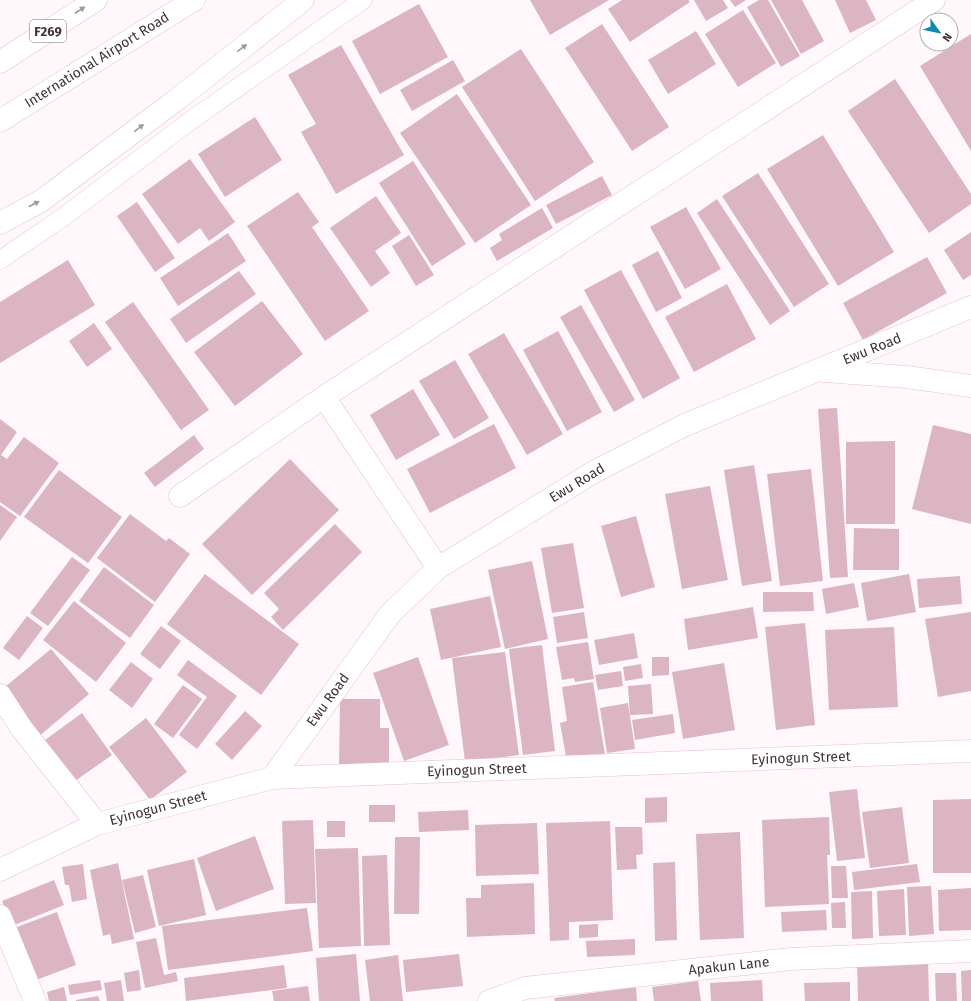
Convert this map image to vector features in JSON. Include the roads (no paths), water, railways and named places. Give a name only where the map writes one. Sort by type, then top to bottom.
[{"type":"main road","name":"F269","points":[[0,62],[96,0]]},
{"type":"main road","name":"International Airport Road","points":[[0,121],[194,0]]},
{"type":"main road","points":[[0,223],[47,196],[179,98],[304,0]]},
{"type":"main road","points":[[180,496],[324,397],[934,0]]},
{"type":"main road","name":"Ewu Road","points":[[272,778],[390,614],[438,568],[592,473],[685,425],[971,307]]},
{"type":"main road","points":[[818,370],[907,377],[971,386]]},
{"type":"main road","points":[[324,397],[438,568]]},
{"type":"main road","points":[[0,695],[22,729],[97,824]]},
{"type":"main road","name":"Eyinogun Street","points":[[0,870],[97,824],[272,778],[971,751]]},
{"type":"main road","points":[[0,916],[35,1001]]},
{"type":"main road","name":"Apakun Lane","points":[[489,1001],[525,988],[791,959],[971,951]]},
{"type":"lane","points":[[0,260],[62,218],[190,121],[363,0]]}]
